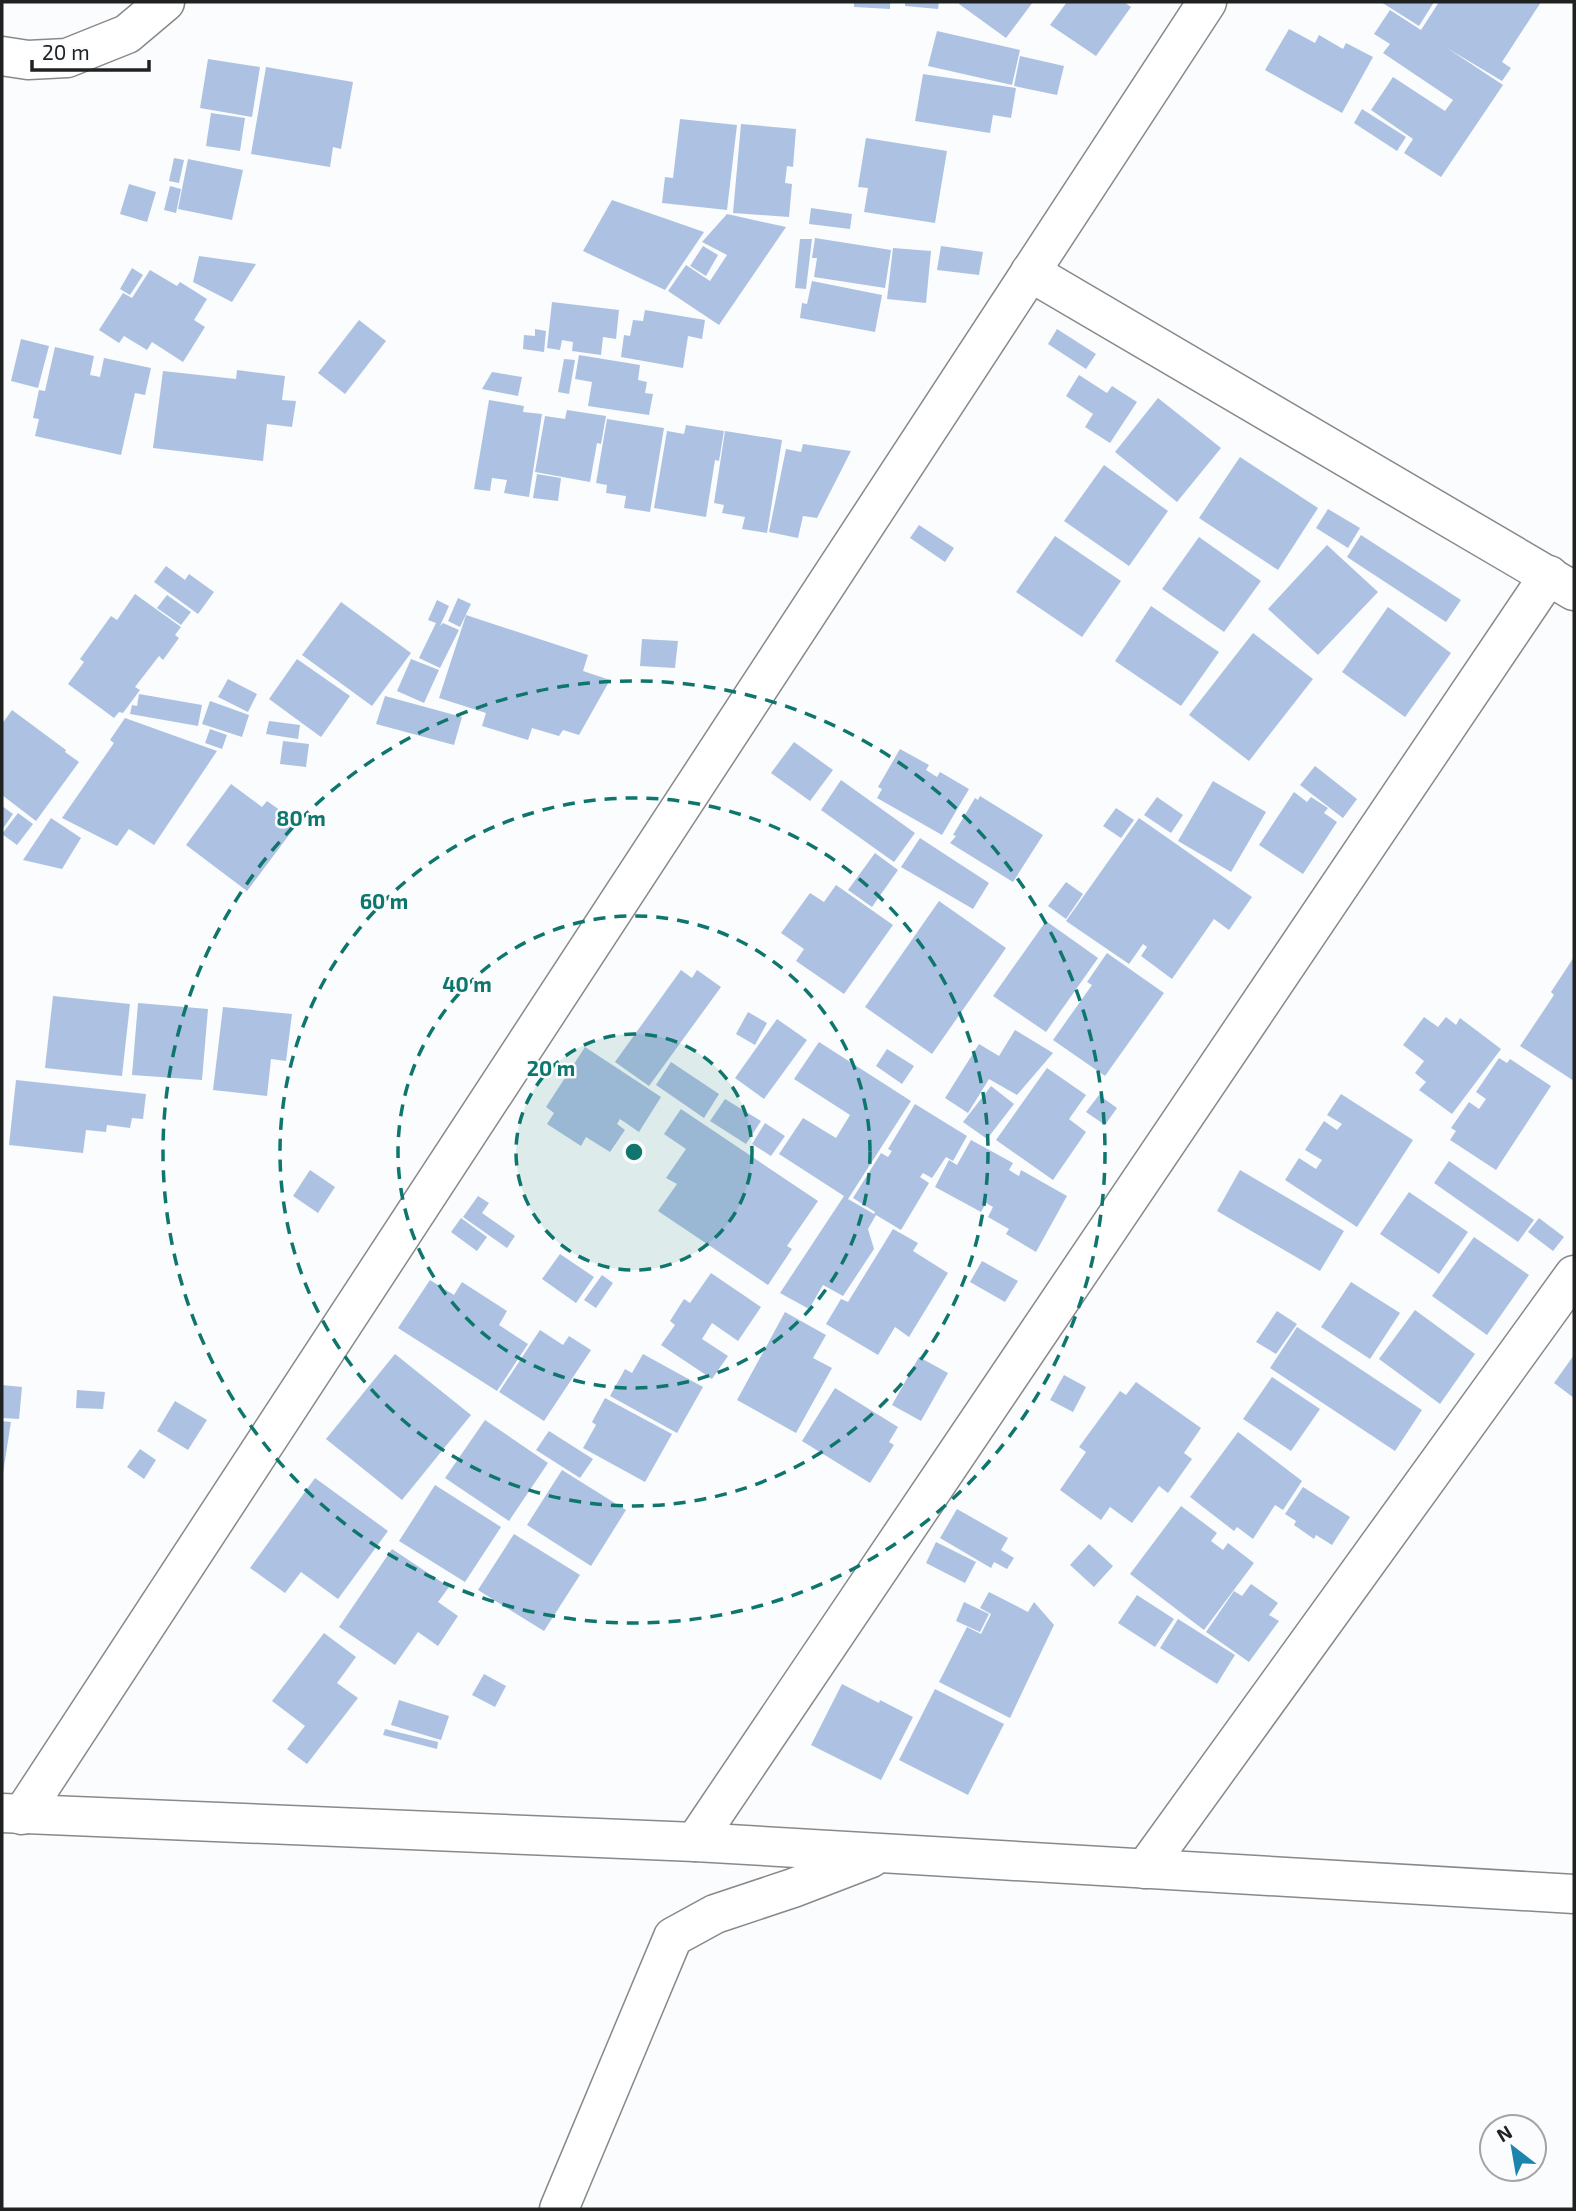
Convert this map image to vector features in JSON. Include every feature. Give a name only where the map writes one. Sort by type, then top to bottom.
[{"type":"street","points":[[2,56],[28,60],[67,58],[127,34],[165,2]]},
{"type":"street","points":[[12,1814],[1207,2]]},
{"type":"street","points":[[695,1842],[1562,583],[1030,272]]},
{"type":"street","points":[[1145,1869],[1574,1275]]},
{"type":"street","points":[[12,1814],[695,1842],[1574,1894]]},
{"type":"street","points":[[559,2209],[673,1937],[715,1914],[884,1853]]},
{"type":"building","points":[[854,2],[890,2],[890,9],[854,7]]},
{"type":"building","points":[[905,2],[939,2],[938,9],[905,6]]},
{"type":"building","points":[[1033,2],[1006,38],[959,4]]},
{"type":"building","points":[[1067,2],[1124,2],[1131,7],[1096,56],[1050,25]]},
{"type":"building","points":[[1381,2],[1434,2],[1419,26]]},
{"type":"building","points":[[1439,2],[1541,2],[1502,62],[1511,68],[1502,81],[1447,48],[1503,85],[1441,177],[1404,153],[1413,139],[1371,110],[1393,77],[1445,111],[1453,100],[1383,53],[1390,44],[1374,34],[1390,10],[1421,30]]},
{"type":"building","points":[[1289,29],[1315,43],[1319,35],[1343,49],[1346,43],[1373,57],[1342,113],[1265,70]]},
{"type":"building","points":[[937,31],[1020,50],[1012,85],[928,66]]},
{"type":"building","points":[[1020,56],[1064,66],[1057,95],[1014,86]]},
{"type":"building","points":[[208,59],[260,67],[252,117],[200,108]]},
{"type":"building","points":[[266,67],[353,82],[341,149],[333,147],[330,167],[251,154]]},
{"type":"building","points":[[923,74],[1016,88],[1011,118],[993,115],[990,133],[915,121]]},
{"type":"building","points":[[1362,109],[1406,137],[1397,151],[1354,123]]},
{"type":"building","points":[[211,113],[245,118],[240,151],[206,146]]},
{"type":"building","points":[[680,119],[737,125],[727,210],[662,203],[665,177],[673,178]]},
{"type":"building","points":[[741,124],[796,129],[793,167],[787,166],[785,183],[792,184],[789,217],[733,213]]},
{"type":"building","points":[[866,138],[947,151],[935,223],[864,212],[868,188],[858,187]]},
{"type":"building","points":[[174,158],[184,160],[179,183],[169,181]]},
{"type":"building","points":[[188,159],[243,170],[232,220],[178,209]]},
{"type":"building","points":[[129,184],[156,192],[147,222],[120,214]]},
{"type":"building","points":[[170,186],[181,189],[176,213],[164,210]]},
{"type":"building","points":[[612,200],[704,232],[665,290],[583,251]]},
{"type":"building","points":[[811,208],[852,214],[850,229],[809,224]]},
{"type":"building","points":[[727,214],[786,227],[719,325],[668,291],[686,265],[710,281],[727,255],[702,242]]},
{"type":"building","points":[[815,238],[891,250],[885,288],[814,277],[817,258],[812,258]]},
{"type":"building","points":[[800,239],[812,239],[806,289],[795,288]]},
{"type":"building","points":[[703,246],[718,255],[706,276],[690,266]]},
{"type":"building","points":[[941,246],[983,252],[979,275],[937,270]]},
{"type":"building","points":[[893,248],[931,251],[926,303],[887,299]]},
{"type":"building","points":[[199,256],[256,264],[232,302],[193,282]]},
{"type":"building","points":[[132,268],[143,275],[130,295],[120,289]]},
{"type":"building","points":[[150,270],[177,286],[180,282],[207,299],[194,320],[205,327],[183,362],[152,342],[147,350],[124,336],[119,343],[99,330],[123,293],[132,298]]},
{"type":"building","points":[[812,281],[882,295],[875,332],[800,318],[802,303],[807,304]]},
{"type":"building","points":[[552,302],[619,310],[616,339],[603,337],[601,355],[572,351],[573,342],[562,340],[560,350],[547,348]]},
{"type":"building","points":[[645,310],[705,320],[702,339],[688,336],[683,368],[621,357],[624,335],[630,336],[633,320],[643,321]]},
{"type":"building","points":[[359,320],[386,341],[345,394],[318,373]]},
{"type":"building","points":[[535,329],[546,331],[544,352],[523,349],[524,335],[535,336]]},
{"type":"building","points":[[1057,329],[1096,354],[1086,369],[1048,344]]},
{"type":"building","points":[[21,339],[49,346],[38,388],[11,381]]},
{"type":"building","points":[[55,347],[94,356],[90,375],[100,377],[104,358],[151,368],[145,395],[135,393],[121,455],[35,436],[39,419],[33,418],[39,390],[45,391]]},
{"type":"building","points":[[579,355],[640,365],[638,380],[647,382],[645,393],[653,394],[649,415],[588,406],[592,382],[575,379]]},
{"type":"building","points":[[564,359],[575,360],[569,394],[558,392]]},
{"type":"building","points":[[237,370],[285,376],[282,400],[296,401],[292,427],[267,424],[263,461],[153,448],[163,371],[236,379]]},
{"type":"building","points":[[492,372],[522,377],[518,396],[482,389]]},
{"type":"building","points":[[1079,375],[1107,393],[1112,386],[1137,402],[1110,443],[1085,427],[1093,414],[1066,396]]},
{"type":"building","points":[[1158,398],[1221,448],[1177,502],[1115,452]]},
{"type":"building","points":[[489,400],[524,406],[523,412],[542,414],[529,497],[504,493],[507,480],[492,478],[490,491],[474,489]]},
{"type":"building","points":[[567,410],[606,416],[601,444],[597,443],[590,482],[535,472],[545,416],[565,419]]},
{"type":"building","points":[[607,419],[664,428],[650,512],[624,508],[626,496],[606,493],[607,485],[596,483]]},
{"type":"building","points":[[686,425],[724,431],[719,461],[715,460],[706,517],[654,508],[667,431],[684,434]]},
{"type":"building","points":[[725,431],[782,440],[767,533],[742,529],[745,517],[722,513],[724,505],[714,503]]},
{"type":"building","points":[[803,444],[851,451],[817,518],[803,516],[798,538],[769,532],[786,449],[801,452]]},
{"type":"building","points":[[1240,457],[1318,508],[1278,570],[1199,518]]},
{"type":"building","points":[[1104,465],[1168,511],[1129,566],[1064,521]]},
{"type":"building","points":[[537,474],[561,478],[558,501],[533,498]]},
{"type":"building","points":[[1328,509],[1360,528],[1348,548],[1316,528]]},
{"type":"building","points":[[919,525],[954,548],[945,562],[910,538]]},
{"type":"building","points":[[1361,535],[1461,600],[1446,622],[1347,557]]},
{"type":"building","points":[[1055,536],[1121,581],[1082,637],[1016,592]]},
{"type":"building","points":[[1199,537],[1261,581],[1224,632],[1162,589]]},
{"type":"building","points":[[1327,545],[1378,592],[1318,655],[1268,609]]},
{"type":"building","points":[[166,566],[185,580],[189,574],[214,592],[198,614],[154,582]]},
{"type":"building","points":[[135,594],[181,627],[175,635],[179,638],[163,660],[159,656],[135,687],[140,690],[123,713],[119,712],[114,718],[68,684],[84,662],[80,659],[111,616],[117,620]]},
{"type":"building","points":[[167,595],[191,612],[181,625],[157,608]]},
{"type":"building","points":[[458,598],[471,604],[460,627],[448,621]]},
{"type":"building","points":[[437,600],[449,606],[440,626],[443,623],[459,630],[440,668],[419,658],[436,623],[428,620]]},
{"type":"building","points":[[341,602],[411,653],[372,706],[302,655]]},
{"type":"building","points":[[1151,606],[1219,652],[1181,706],[1115,661]]},
{"type":"building","points":[[1388,607],[1451,653],[1405,717],[1342,672]]},
{"type":"building","points":[[466,615],[588,655],[583,671],[610,680],[579,735],[563,730],[559,736],[532,728],[528,740],[482,726],[486,713],[439,698]]},
{"type":"building","points":[[1253,633],[1313,679],[1249,761],[1189,715]]},
{"type":"building","points":[[642,639],[678,641],[675,668],[640,666]]},
{"type":"building","points":[[297,659],[350,696],[321,737],[269,699]]},
{"type":"building","points":[[411,659],[439,670],[424,703],[397,691]]},
{"type":"building","points":[[228,679],[257,694],[248,712],[218,697]]},
{"type":"building","points":[[139,694],[202,705],[198,726],[130,714],[132,705],[137,706]]},
{"type":"building","points":[[385,696],[462,717],[454,745],[376,724]]},
{"type":"building","points":[[210,701],[249,715],[242,737],[202,724]]},
{"type":"building","points":[[12,710],[79,762],[36,821],[2,795],[2,724]]},
{"type":"building","points":[[125,718],[217,751],[154,845],[129,829],[117,846],[62,818],[114,743],[110,740]]},
{"type":"building","points":[[269,721],[300,725],[298,739],[266,734]]},
{"type":"building","points":[[210,729],[227,735],[222,749],[205,743]]},
{"type":"building","points":[[283,741],[309,744],[306,767],[280,764]]},
{"type":"building","points":[[794,742],[833,770],[810,801],[771,773]]},
{"type":"building","points":[[900,749],[929,765],[926,770],[937,777],[940,772],[969,789],[942,835],[877,798],[882,789],[878,787]]},
{"type":"building","points":[[1315,766],[1357,799],[1343,818],[1300,785]]},
{"type":"building","points":[[841,780],[915,833],[894,862],[821,810]]},
{"type":"building","points":[[1213,781],[1266,812],[1231,872],[1178,841]]},
{"type":"building","points":[[231,784],[262,807],[267,801],[298,823],[247,891],[186,845]]},
{"type":"building","points":[[1294,792],[1307,802],[1311,797],[1328,808],[1324,813],[1337,822],[1303,874],[1259,845]]},
{"type":"building","points":[[980,796],[1043,835],[1013,882],[950,843],[975,798],[978,800]]},
{"type":"building","points":[[1157,797],[1183,815],[1171,833],[1144,815]]},
{"type":"building","points":[[2,806],[13,814],[2,830]]},
{"type":"building","points":[[1116,808],[1134,820],[1121,838],[1103,826]]},
{"type":"building","points":[[18,813],[33,824],[17,845],[2,834]]},
{"type":"building","points":[[51,818],[81,838],[62,869],[23,860]]},
{"type":"building","points":[[1139,818],[1252,897],[1229,930],[1214,919],[1172,979],[1141,956],[1147,947],[1143,944],[1129,964],[1066,921]]},
{"type":"building","points":[[920,838],[989,883],[973,909],[901,867]]},
{"type":"building","points":[[875,853],[898,870],[872,907],[848,890]]},
{"type":"building","points":[[1066,882],[1083,894],[1066,919],[1048,906]]},
{"type":"building","points":[[836,885],[893,925],[844,994],[796,961],[804,949],[781,933],[810,893],[824,902]]},
{"type":"building","points":[[939,901],[1006,948],[932,1054],[865,1007]]},
{"type":"building","points":[[1046,921],[1098,958],[1046,1032],[993,996]]},
{"type":"building","points":[[1107,953],[1164,993],[1105,1076],[1053,1040],[1092,985],[1087,982]]},
{"type":"building","points":[[1574,957],[1574,1081],[1520,1046],[1554,995],[1551,992]]},
{"type":"building","points":[[681,970],[692,978],[697,970],[721,987],[649,1086],[615,1062]]},
{"type":"building","points":[[53,996],[130,1004],[122,1076],[45,1068]]},
{"type":"building","points":[[138,1003],[208,1009],[202,1080],[132,1075]]},
{"type":"building","points":[[223,1007],[292,1014],[286,1061],[271,1059],[267,1096],[213,1090]]},
{"type":"building","points":[[748,1012],[767,1023],[755,1045],[736,1034]]},
{"type":"building","points":[[1424,1017],[1438,1027],[1446,1017],[1456,1025],[1460,1018],[1501,1049],[1452,1114],[1419,1090],[1426,1082],[1415,1073],[1424,1061],[1403,1045]]},
{"type":"building","points":[[777,1019],[807,1040],[764,1099],[735,1078]]},
{"type":"building","points":[[1015,1030],[1053,1053],[1017,1095],[989,1079],[968,1113],[945,1098],[979,1044],[999,1056]]},
{"type":"building","points":[[819,1042],[911,1101],[848,1199],[874,1214],[875,1212],[853,1198],[881,1153],[888,1157],[892,1151],[888,1149],[915,1104],[967,1136],[953,1161],[946,1157],[932,1178],[923,1173],[920,1177],[929,1183],[901,1230],[876,1215],[868,1229],[874,1249],[843,1296],[823,1285],[809,1309],[780,1293],[844,1196],[779,1154],[803,1118],[836,1138],[850,1115],[794,1079]]},
{"type":"building","points":[[585,1047],[661,1097],[639,1132],[620,1119],[617,1124],[625,1130],[610,1152],[586,1137],[581,1146],[547,1124],[554,1113],[546,1107]]},
{"type":"building","points":[[887,1049],[914,1066],[902,1084],[876,1066]]},
{"type":"building","points":[[1499,1058],[1507,1063],[1510,1059],[1551,1086],[1496,1170],[1450,1140],[1456,1131],[1451,1128],[1469,1102],[1479,1109],[1486,1099],[1476,1092]]},
{"type":"building","points":[[671,1062],[719,1094],[704,1118],[656,1085]]},
{"type":"building","points":[[1047,1068],[1086,1095],[1069,1119],[1086,1132],[1053,1180],[996,1140]]},
{"type":"building","points":[[16,1080],[146,1094],[143,1119],[132,1118],[130,1128],[107,1125],[106,1132],[86,1130],[83,1153],[9,1145]]},
{"type":"building","points":[[991,1086],[1014,1104],[987,1139],[963,1122]]},
{"type":"building","points":[[1341,1094],[1413,1140],[1357,1227],[1285,1180],[1299,1158],[1316,1169],[1322,1160],[1305,1150],[1324,1121],[1337,1130],[1342,1124],[1327,1115]]},
{"type":"building","points":[[1099,1095],[1117,1108],[1105,1125],[1086,1112]]},
{"type":"building","points":[[725,1099],[761,1121],[746,1144],[710,1121]]},
{"type":"building","points":[[681,1109],[818,1201],[787,1246],[792,1249],[768,1285],[658,1211],[677,1184],[666,1178],[686,1149],[664,1134]]},
{"type":"building","points":[[765,1123],[785,1136],[771,1156],[752,1144]]},
{"type":"building","points":[[971,1140],[1013,1163],[1009,1170],[1019,1176],[1021,1170],[1067,1196],[1036,1252],[1006,1234],[1009,1229],[988,1217],[993,1207],[986,1203],[981,1212],[935,1187],[949,1160],[957,1165]]},
{"type":"building","points":[[1449,1161],[1534,1220],[1518,1242],[1434,1183]]},
{"type":"building","points":[[310,1170],[335,1187],[318,1213],[293,1196]]},
{"type":"building","points":[[1240,1170],[1344,1231],[1320,1271],[1217,1211]]},
{"type":"building","points":[[1409,1192],[1468,1232],[1439,1274],[1380,1234]]},
{"type":"building","points":[[478,1196],[489,1203],[482,1213],[515,1236],[507,1248],[463,1217]]},
{"type":"building","points":[[461,1218],[487,1237],[477,1251],[451,1232]]},
{"type":"building","points":[[1539,1218],[1564,1237],[1553,1251],[1528,1232]]},
{"type":"building","points":[[893,1229],[918,1243],[913,1251],[948,1273],[909,1337],[895,1327],[878,1355],[826,1324],[841,1299],[848,1302]]},
{"type":"building","points":[[1474,1237],[1529,1275],[1487,1335],[1432,1296]]},
{"type":"building","points":[[560,1254],[594,1277],[576,1303],[542,1279]]},
{"type":"building","points":[[982,1261],[1018,1281],[1005,1302],[970,1282]]},
{"type":"building","points":[[711,1273],[761,1307],[738,1341],[712,1323],[702,1339],[728,1356],[712,1379],[661,1345],[675,1325],[670,1321],[684,1299],[690,1303]]},
{"type":"building","points":[[602,1275],[613,1283],[596,1308],[584,1300]]},
{"type":"building","points":[[430,1280],[454,1295],[462,1282],[507,1311],[499,1325],[528,1344],[497,1391],[398,1328]]},
{"type":"building","points":[[1351,1282],[1400,1313],[1370,1359],[1321,1327]]},
{"type":"building","points":[[1415,1310],[1475,1354],[1440,1404],[1379,1359]]},
{"type":"building","points":[[1277,1311],[1297,1324],[1276,1354],[1256,1342]]},
{"type":"building","points":[[785,1312],[826,1335],[813,1358],[832,1368],[796,1433],[737,1400]]},
{"type":"building","points":[[1297,1327],[1422,1410],[1395,1451],[1270,1368]]},
{"type":"building","points":[[540,1330],[563,1345],[569,1336],[591,1350],[544,1421],[499,1392]]},
{"type":"building","points":[[395,1354],[471,1415],[402,1500],[326,1439]]},
{"type":"building","points":[[643,1354],[703,1387],[677,1433],[610,1396],[625,1369],[632,1373]]},
{"type":"building","points":[[1574,1355],[1574,1398],[1554,1383]]},
{"type":"building","points":[[919,1357],[948,1373],[921,1421],[892,1405]]},
{"type":"building","points":[[1064,1375],[1086,1387],[1073,1412],[1050,1400]]},
{"type":"building","points":[[1272,1377],[1320,1409],[1291,1451],[1243,1419]]},
{"type":"building","points":[[1136,1382],[1201,1428],[1184,1453],[1192,1459],[1168,1493],[1159,1486],[1132,1523],[1110,1507],[1101,1520],[1060,1490],[1086,1452],[1079,1447],[1120,1391],[1126,1395]]},
{"type":"building","points":[[2,1385],[22,1387],[19,1419],[2,1418]]},
{"type":"building","points":[[835,1388],[898,1427],[889,1442],[894,1445],[870,1483],[802,1441]]},
{"type":"building","points":[[77,1390],[105,1392],[103,1409],[76,1408]]},
{"type":"building","points":[[605,1398],[672,1434],[645,1482],[583,1448],[596,1425],[592,1422]]},
{"type":"building","points":[[175,1401],[207,1420],[188,1450],[157,1431]]},
{"type":"building","points":[[485,1420],[548,1463],[509,1521],[445,1478]]},
{"type":"building","points":[[2,1421],[11,1422],[3,1473],[2,1473]]},
{"type":"building","points":[[549,1431],[593,1459],[580,1478],[536,1450]]},
{"type":"building","points":[[1238,1432],[1302,1481],[1283,1510],[1275,1505],[1253,1539],[1237,1527],[1234,1531],[1190,1497]]},
{"type":"building","points":[[140,1449],[156,1460],[144,1479],[127,1467]]},
{"type":"building","points":[[562,1470],[626,1510],[591,1566],[527,1525]]},
{"type":"building","points":[[315,1478],[388,1531],[338,1599],[301,1572],[285,1593],[250,1568]]},
{"type":"building","points":[[435,1485],[501,1527],[465,1582],[399,1541]]},
{"type":"building","points":[[1303,1487],[1350,1517],[1332,1545],[1316,1535],[1314,1539],[1294,1525],[1296,1521],[1285,1514]]},
{"type":"building","points":[[1181,1506],[1217,1533],[1211,1541],[1223,1550],[1228,1543],[1254,1563],[1204,1630],[1130,1574]]},
{"type":"building","points":[[957,1509],[1008,1538],[1001,1550],[1014,1558],[1007,1569],[994,1562],[991,1568],[940,1538]]},
{"type":"building","points":[[514,1534],[580,1575],[544,1631],[478,1590]]},
{"type":"building","points":[[936,1542],[976,1562],[965,1583],[926,1563]]},
{"type":"building","points":[[1089,1544],[1113,1566],[1094,1587],[1070,1565]]},
{"type":"building","points":[[392,1549],[449,1587],[438,1602],[458,1616],[438,1646],[418,1632],[395,1665],[339,1627]]},
{"type":"building","points":[[1251,1584],[1278,1603],[1269,1615],[1279,1621],[1249,1662],[1206,1632],[1234,1591],[1242,1596]]},
{"type":"building","points":[[989,1592],[1028,1612],[1034,1602],[1054,1625],[1010,1718],[939,1682],[967,1627],[981,1634],[991,1614],[980,1608]]},
{"type":"building","points":[[1137,1595],[1174,1619],[1155,1647],[1118,1623]]},
{"type":"building","points":[[964,1602],[989,1614],[980,1632],[956,1621]]},
{"type":"building","points":[[1178,1619],[1235,1655],[1217,1684],[1160,1648]]},
{"type":"building","points":[[324,1633],[356,1657],[337,1683],[358,1698],[307,1764],[287,1749],[305,1726],[272,1701]]},
{"type":"building","points":[[484,1674],[506,1686],[495,1707],[472,1695]]},
{"type":"building","points":[[842,1684],[913,1717],[881,1780],[811,1745]]},
{"type":"building","points":[[935,1689],[1004,1724],[968,1795],[899,1760]]},
{"type":"building","points":[[399,1700],[449,1716],[441,1740],[391,1725]]},
{"type":"building","points":[[385,1729],[438,1742],[437,1749],[383,1735]]}]
